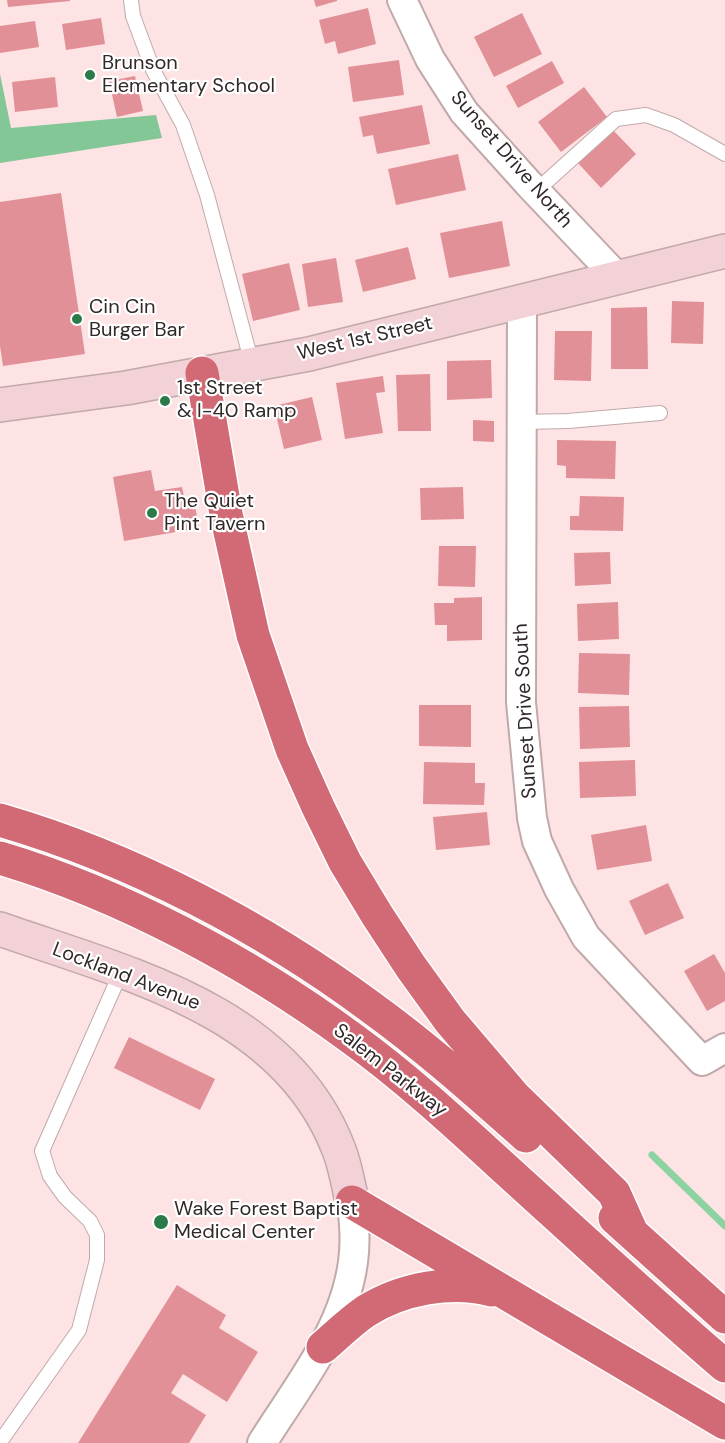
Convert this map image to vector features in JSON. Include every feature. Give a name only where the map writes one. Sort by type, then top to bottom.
[{"type":"highway","points":[[202,373],[225,514],[253,635],[292,749],[345,862],[411,967],[450,1021],[514,1096],[614,1193],[632,1233]]},
{"type":"highway","name":"Salem Parkway","points":[[0,820],[84,849],[144,874],[242,925],[315,968],[372,1007],[508,1120],[725,1317]]},
{"type":"highway","name":"Salem Parkway","points":[[0,858],[80,887],[187,937],[243,967],[350,1037],[449,1117],[725,1366]]},
{"type":"highway","points":[[352,1202],[725,1424]]},
{"type":"highway","points":[[323,1347],[367,1311],[404,1294],[443,1286],[465,1285],[506,1293]]},
{"type":"main road","name":"West 1st Street","points":[[0,405],[126,388],[309,354],[725,251]]},
{"type":"main road","name":"Lockland Avenue","points":[[0,929],[174,993],[236,1026],[267,1049],[292,1072],[310,1094],[326,1120],[338,1146],[352,1202]]},
{"type":"street","name":"Sunset Drive North","points":[[402,0],[430,59],[464,112],[618,278]]},
{"type":"street","name":"Sunset Drive South","points":[[522,301],[521,702],[532,818],[537,841],[559,889],[586,937],[714,1055]]},
{"type":"street","name":"Lockland Avenue","points":[[262,1443],[323,1347],[340,1308],[352,1270],[355,1233],[352,1202]]},
{"type":"lane","points":[[131,0],[133,16],[153,70],[183,125],[207,195],[252,364]]},
{"type":"lane","points":[[536,191],[616,119],[646,115],[674,125],[725,154]]},
{"type":"lane","points":[[522,422],[568,421],[660,413]]},
{"type":"lane","points":[[0,1442],[79,1330],[97,1260],[97,1235],[90,1221],[65,1197],[50,1176],[42,1151],[121,972]]},
{"type":"green space","points":[[0,74],[11,128],[156,115],[162,138],[0,163]]},
{"type":"building","name":"Brunson Elementary School","points":[[7,0],[70,0],[70,1],[8,7]]},
{"type":"building","points":[[314,0],[337,0],[337,1],[316,7]]},
{"type":"building","points":[[368,8],[376,44],[338,54],[335,41],[325,44],[319,20]]},
{"type":"building","points":[[522,13],[542,54],[494,77],[474,37]]},
{"type":"building","points":[[101,18],[105,44],[66,50],[62,24]]},
{"type":"building","points":[[35,21],[39,47],[0,53],[0,26]]},
{"type":"building","points":[[399,60],[404,95],[353,102],[348,67]]},
{"type":"building","points":[[552,61],[564,83],[518,108],[506,86]]},
{"type":"building","points":[[135,76],[143,111],[117,117],[109,81]]},
{"type":"building","points":[[55,77],[58,107],[15,112],[12,82]]},
{"type":"building","points":[[584,87],[607,117],[561,152],[538,122]]},
{"type":"building","points":[[422,105],[430,144],[377,154],[373,135],[363,137],[359,117]]},
{"type":"building","points":[[612,129],[636,154],[601,188],[577,162]]},
{"type":"building","points":[[458,154],[466,190],[396,205],[388,169]]},
{"type":"building","points":[[61,193],[85,354],[3,366],[0,346],[0,202]]},
{"type":"building","points":[[502,221],[510,266],[449,278],[440,233]]},
{"type":"building","points":[[408,247],[416,279],[363,292],[355,260]]},
{"type":"building","points":[[336,258],[343,302],[308,307],[302,264]]},
{"type":"building","points":[[289,263],[300,310],[253,321],[242,274]]},
{"type":"building","points":[[672,301],[704,302],[703,344],[671,343]]},
{"type":"building","points":[[647,307],[648,369],[611,369],[611,308]]},
{"type":"building","points":[[555,331],[592,331],[591,381],[554,380]]},
{"type":"building","points":[[491,360],[492,398],[447,400],[447,361]]},
{"type":"building","points":[[430,374],[431,431],[398,431],[396,375]]},
{"type":"building","points":[[383,376],[385,392],[376,393],[383,433],[345,439],[336,383]]},
{"type":"building","points":[[312,397],[322,440],[284,449],[274,406]]},
{"type":"building","points":[[473,420],[494,421],[494,442],[473,441]]},
{"type":"building","points":[[557,440],[616,441],[615,479],[566,478],[566,466],[557,465]]},
{"type":"building","points":[[151,470],[155,491],[182,487],[185,501],[194,500],[199,528],[124,541],[113,477]]},
{"type":"building","points":[[463,487],[464,519],[421,520],[420,488]]},
{"type":"building","points":[[580,496],[624,497],[623,531],[570,530],[570,516],[579,516]]},
{"type":"building","points":[[439,546],[476,546],[475,587],[438,586]]},
{"type":"building","points":[[610,552],[611,584],[575,586],[574,553]]},
{"type":"building","points":[[482,597],[482,640],[447,641],[447,625],[435,625],[434,603],[454,603],[454,598]]},
{"type":"building","points":[[618,602],[619,639],[578,641],[577,604]]},
{"type":"building","points":[[579,653],[630,654],[629,695],[578,693]]},
{"type":"building","points":[[419,705],[471,705],[471,747],[419,746]]},
{"type":"building","points":[[629,706],[630,747],[580,749],[579,707]]},
{"type":"building","points":[[635,760],[636,796],[580,798],[579,762]]},
{"type":"building","points":[[424,762],[475,763],[475,783],[485,783],[484,805],[423,804]]},
{"type":"building","points":[[487,812],[490,845],[436,850],[433,817]]},
{"type":"building","points":[[646,825],[652,861],[597,870],[591,835]]},
{"type":"building","points":[[668,883],[684,918],[645,935],[629,901]]},
{"type":"building","points":[[714,954],[725,973],[725,1001],[707,1011],[684,971]]},
{"type":"building","points":[[129,1037],[215,1079],[200,1110],[114,1068]]},
{"type":"building","points":[[177,1285],[226,1315],[219,1328],[258,1352],[227,1402],[183,1374],[171,1393],[206,1415],[189,1443],[78,1443]]},
{"type":"waterway","points":[[652,1155],[725,1226]]},
{"type":"place","name":"Brunson Elementary School","points":[[90,75]]},
{"type":"place","name":"Cin Cin Burger Bar","points":[[77,319]]},
{"type":"place","name":"1st Street & I-40 Ramp","points":[[165,401]]},
{"type":"place","name":"The Quiet Pint Tavern","points":[[152,513]]},
{"type":"place","name":"Wake Forest Baptist Medical Center","points":[[161,1222]]}]
